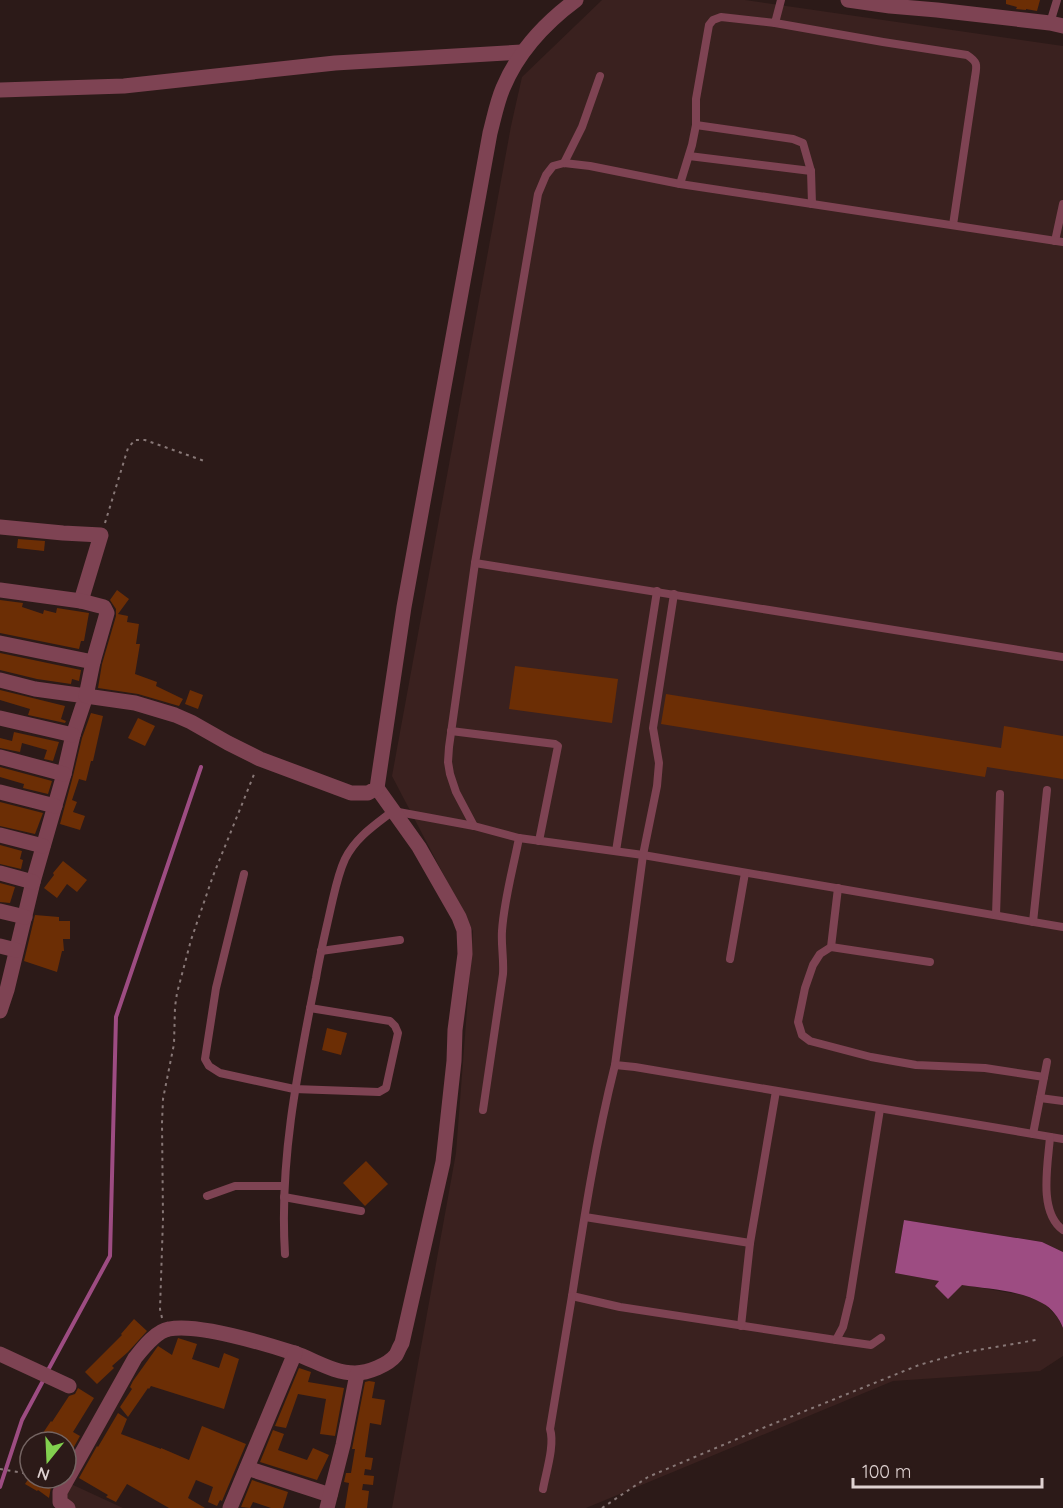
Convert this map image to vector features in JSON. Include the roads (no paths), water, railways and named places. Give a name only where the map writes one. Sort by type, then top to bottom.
[{"type":"street","points":[[68,1508],[60,1502],[60,1492],[135,1358],[151,1340],[167,1329],[190,1328],[231,1336],[296,1353],[337,1371],[357,1374],[379,1367],[395,1356],[402,1343],[443,1162],[455,1030],[465,954],[464,930],[459,917],[419,847],[377,788],[405,607],[490,133],[502,89],[522,52],[556,14],[576,0]]},
{"type":"street","points":[[848,0],[938,5],[1057,25]]},
{"type":"street","points":[[0,90],[124,86],[335,63],[522,52]]},
{"type":"street","points":[[0,527],[101,534],[81,602]]},
{"type":"street","points":[[0,590],[81,602],[104,607],[107,613],[16,950],[3,990],[0,1011]]},
{"type":"street","points":[[0,643],[93,662]]},
{"type":"street","points":[[0,680],[35,689],[135,703],[175,715],[253,755],[351,794],[368,793],[377,788]]},
{"type":"street","points":[[0,718],[73,735]]},
{"type":"street","points":[[0,757],[64,774]]},
{"type":"street","points":[[0,792],[55,806]]},
{"type":"street","points":[[0,834],[43,846]]},
{"type":"street","points":[[0,873],[33,882]]},
{"type":"street","points":[[0,911],[25,917]]},
{"type":"street","points":[[0,946],[16,950]]},
{"type":"street","points":[[230,1508],[296,1353]]},
{"type":"street","points":[[0,1354],[69,1386]]},
{"type":"street","points":[[247,1468],[328,1501],[343,1445],[357,1374]]},
{"type":"lane","points":[[775,23],[781,0]]},
{"type":"lane","points":[[1057,0],[1057,25]]},
{"type":"lane","points":[[680,184],[696,125],[696,99],[709,25],[713,20],[721,17],[775,23],[967,55],[975,60],[977,65],[952,225]]},
{"type":"lane","points":[[564,163],[589,111],[600,76]]},
{"type":"lane","points":[[696,125],[793,139],[803,143],[811,171],[812,204]]},
{"type":"lane","points":[[689,156],[811,171]]},
{"type":"lane","points":[[474,826],[456,792],[450,774],[448,762],[451,731],[475,562],[538,194],[546,176],[554,166],[564,163],[590,166],[680,184],[1059,242],[1063,204]]},
{"type":"lane","points":[[475,562],[1063,657]]},
{"type":"lane","points":[[616,851],[657,591]]},
{"type":"lane","points":[[543,1489],[552,1434],[550,1429],[585,1217],[615,1065],[643,855],[657,786],[659,763],[653,728],[674,594]]},
{"type":"lane","points":[[451,731],[558,746],[539,841]]},
{"type":"lane","points":[[1033,922],[1047,790]]},
{"type":"lane","points":[[996,915],[1000,794]]},
{"type":"lane","points":[[285,1254],[284,1186],[294,1089],[338,874],[346,857],[362,834],[393,811],[474,826],[519,838],[643,855],[1063,927]]},
{"type":"lane","points":[[483,1110],[503,974],[504,910],[519,838]]},
{"type":"lane","points":[[730,959],[745,873]]},
{"type":"lane","points":[[244,874],[216,988],[205,1059],[209,1066],[219,1073],[294,1089],[379,1092],[386,1088],[398,1033],[395,1026],[390,1021],[310,1008]]},
{"type":"lane","points":[[831,947],[838,888]]},
{"type":"lane","points":[[321,951],[400,940]]},
{"type":"lane","points":[[930,962],[831,947],[820,954],[813,965],[805,988],[798,1022],[802,1035],[810,1041],[872,1057],[916,1065],[985,1068],[1044,1077]]},
{"type":"lane","points":[[1033,1134],[1047,1062]]},
{"type":"lane","points":[[615,1065],[1063,1140]]},
{"type":"lane","points":[[741,1326],[750,1243],[776,1091]]},
{"type":"lane","points":[[1040,1098],[1063,1101]]},
{"type":"lane","points":[[836,1340],[843,1327],[850,1298],[880,1109]]},
{"type":"lane","points":[[1050,1137],[1048,1207],[1054,1222],[1063,1230]]},
{"type":"lane","points":[[207,1196],[235,1186],[284,1186]]},
{"type":"lane","points":[[284,1197],[361,1211]]},
{"type":"lane","points":[[585,1217],[750,1243]]},
{"type":"lane","points":[[572,1296],[741,1326],[871,1345],[881,1338]]},
{"type":"waterway","points":[[47,1372],[110,1256],[116,1017],[201,767]]},
{"type":"waterway","points":[[0,1487],[22,1420],[44,1379]]}]
